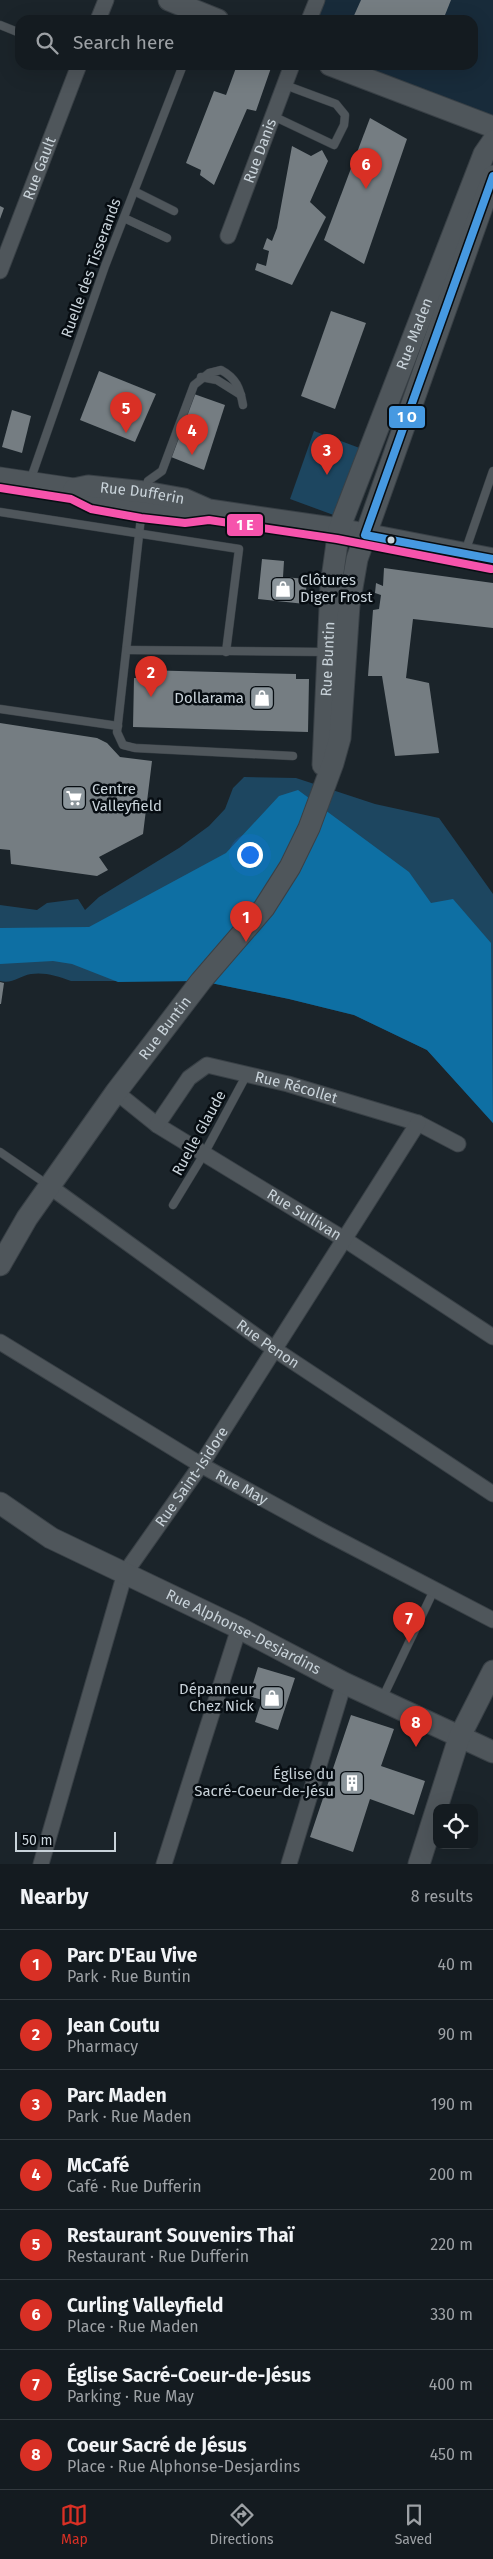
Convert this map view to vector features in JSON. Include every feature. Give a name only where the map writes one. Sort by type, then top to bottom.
[{"type":"street","points":[[100,15],[106,0]]},
{"type":"street","points":[[169,0],[201,15]]},
{"type":"street","points":[[311,15],[317,0]]},
{"type":"street","name":"Rue Gault","points":[[0,270],[77,70]]},
{"type":"street","name":"Rue Danis","points":[[228,236],[290,70]]},
{"type":"street","points":[[343,70],[493,127]]},
{"type":"street","name":"Rue Maden","points":[[339,529],[484,154],[493,141]]},
{"type":"street","name":"Rue Maden","points":[[365,535],[483,211],[493,176]]},
{"type":"street","name":"Rue Dufferin","points":[[0,478],[74,489],[94,499],[145,493],[185,513],[209,510],[339,529],[493,559]]},
{"type":"street","name":"Rue Buntin","points":[[321,796],[331,586],[339,529]]},
{"type":"street","name":"Rue Buntin","points":[[0,1265],[49,1186],[116,1092],[201,981],[264,908],[290,867],[309,828],[333,764],[340,738],[351,582],[365,535]]},
{"type":"street","name":"Rue Récollet","points":[[157,1125],[190,1078],[201,1068],[214,1066],[288,1084],[418,1123],[458,1144]]},
{"type":"street","name":"Rue Sullivan","points":[[116,1092],[157,1125],[344,1239],[493,1337]]},
{"type":"street","name":"Rue Saint-Isidore","points":[[41,1864],[125,1573],[201,1465],[418,1123]]},
{"type":"street","name":"Rue Penon","points":[[49,1186],[274,1349],[493,1494]]},
{"type":"street","name":"Rue May","points":[[0,1342],[201,1465],[493,1620]]},
{"type":"street","name":"Rue Alphonse-Desjardins","points":[[0,1503],[51,1538],[240,1628],[344,1683],[459,1738],[493,1752]]},
{"type":"street","points":[[164,1864],[240,1628]]},
{"type":"street","points":[[419,1864],[459,1738],[493,1671]]},
{"type":"street","points":[[289,1864],[344,1683]]},
{"type":"lane","points":[[0,25],[15,31]]},
{"type":"lane","name":"Ruelle des Tisserands","points":[[29,483],[124,218],[181,70]]},
{"type":"lane","points":[[273,116],[334,145],[344,126],[345,115],[336,104],[285,85]]},
{"type":"lane","points":[[134,191],[174,212]]},
{"type":"lane","points":[[124,218],[167,238]]},
{"type":"lane","points":[[243,405],[240,388],[232,376],[221,370],[201,377],[194,385],[162,471],[145,493],[118,732],[123,745],[135,748],[293,756]]},
{"type":"lane","points":[[465,553],[493,471]]},
{"type":"lane","points":[[0,512],[239,549],[226,652]]},
{"type":"lane","points":[[127,650],[328,652]]},
{"type":"lane","points":[[0,709],[118,726]]},
{"type":"lane","name":"Ruelle Glaude","points":[[173,1205],[204,1154],[247,1074]]},
{"type":"lane","points":[[0,1152],[49,1186]]},
{"type":"lane","points":[[382,1701],[434,1590]]},
{"type":"shaded area","points":[[319,0],[493,0],[493,127],[343,70],[478,70],[478,15],[313,15]]},
{"type":"shaded area","points":[[314,431],[365,450],[339,517],[290,499]]},
{"type":"shaded area","points":[[244,777],[296,778],[375,804],[439,818],[493,894],[493,1123],[427,1050],[354,1015],[289,999],[201,981],[71,981],[51,975],[36,974],[27,975],[12,981],[0,981],[0,905],[37,910],[47,903],[78,899],[85,910],[99,897],[179,848],[209,826],[225,809],[233,788]]},
{"type":"water","points":[[298,790],[409,872],[431,903],[453,899],[491,943],[493,1123],[427,1050],[354,1015],[289,999],[201,981],[118,982],[72,964],[53,961],[0,964],[0,928],[89,927],[226,853],[279,796]]},
{"type":"building","points":[[361,0],[451,0],[445,15],[354,15]]},
{"type":"building","points":[[235,70],[270,70],[256,111],[247,109],[214,185],[200,175],[201,170],[186,163],[214,91],[226,95]]},
{"type":"building","points":[[370,118],[407,139],[364,264],[324,240]]},
{"type":"building","points":[[292,146],[311,156],[322,150],[328,161],[310,202],[326,217],[292,285],[255,270],[257,263],[266,266],[269,251],[263,249],[267,238],[272,241],[277,228]]},
{"type":"building","points":[[0,206],[4,208],[0,219]]},
{"type":"building","points":[[331,311],[366,323],[335,409],[301,396]]},
{"type":"building","points":[[99,371],[156,394],[135,442],[80,420]]},
{"type":"building","points":[[194,394],[225,405],[204,470],[171,457]]},
{"type":"building","points":[[12,410],[31,416],[22,453],[2,447]]},
{"type":"building","name":"Clôtures Diger Frost","points":[[262,559],[284,561],[283,577],[307,579],[305,604],[258,599]]},
{"type":"building","points":[[384,568],[493,583],[493,628],[413,619],[406,678],[429,683],[439,753],[395,756],[382,676],[368,676],[373,610],[379,609],[381,595],[375,593],[376,583],[383,586]]},
{"type":"building","points":[[141,670],[296,674],[296,679],[309,679],[308,732],[133,727],[134,678],[141,678]]},
{"type":"building","name":"Centre Valleyfield","points":[[0,723],[97,738],[107,743],[120,757],[152,761],[143,834],[99,857],[108,870],[97,876],[11,864],[10,850],[0,849]]},
{"type":"building","points":[[0,982],[4,983],[1,1004],[0,1004]]},
{"type":"building","name":"Dépanneur Chez Nick","points":[[258,1667],[295,1678],[278,1730],[255,1722],[262,1700],[249,1696]]},
{"type":"building","name":"Église du Sacré-Coeur-de-Jésu","points":[[351,1715],[394,1729],[381,1766],[425,1781],[414,1815],[370,1799],[353,1852],[310,1837]]},
{"type":"transit line","points":[[493,176],[365,535],[493,559]]},
{"type":"transit line","points":[[0,488],[71,499],[91,509],[141,518],[185,523],[209,520],[337,539],[491,569]]},
{"type":"place","name":"Curling Valleyfield","points":[[366,189]]},
{"type":"place","name":"Restaurant Souvenirs Thaï","points":[[126,433]]},
{"type":"place","name":"McCafé","points":[[192,455]]},
{"type":"place","name":"Parc Maden","points":[[327,475]]},
{"type":"place","name":"Clôtures Diger Frost","points":[[283,589]]},
{"type":"place","name":"Jean Coutu","points":[[151,697]]},
{"type":"place","name":"Dollarama","points":[[262,698]]},
{"type":"place","name":"Centre Valleyfield","points":[[74,798]]},
{"type":"place","name":"Parc D'Eau Vive","points":[[246,942]]},
{"type":"place","name":"Église Sacré-Coeur-de-Jésus","points":[[409,1643]]},
{"type":"place","name":"Dépanneur Chez Nick","points":[[272,1698]]},
{"type":"place","name":"Coeur Sacré de Jésus","points":[[416,1747]]},
{"type":"place","name":"Église du Sacré-Coeur-de-Jésu","points":[[352,1783]]}]
